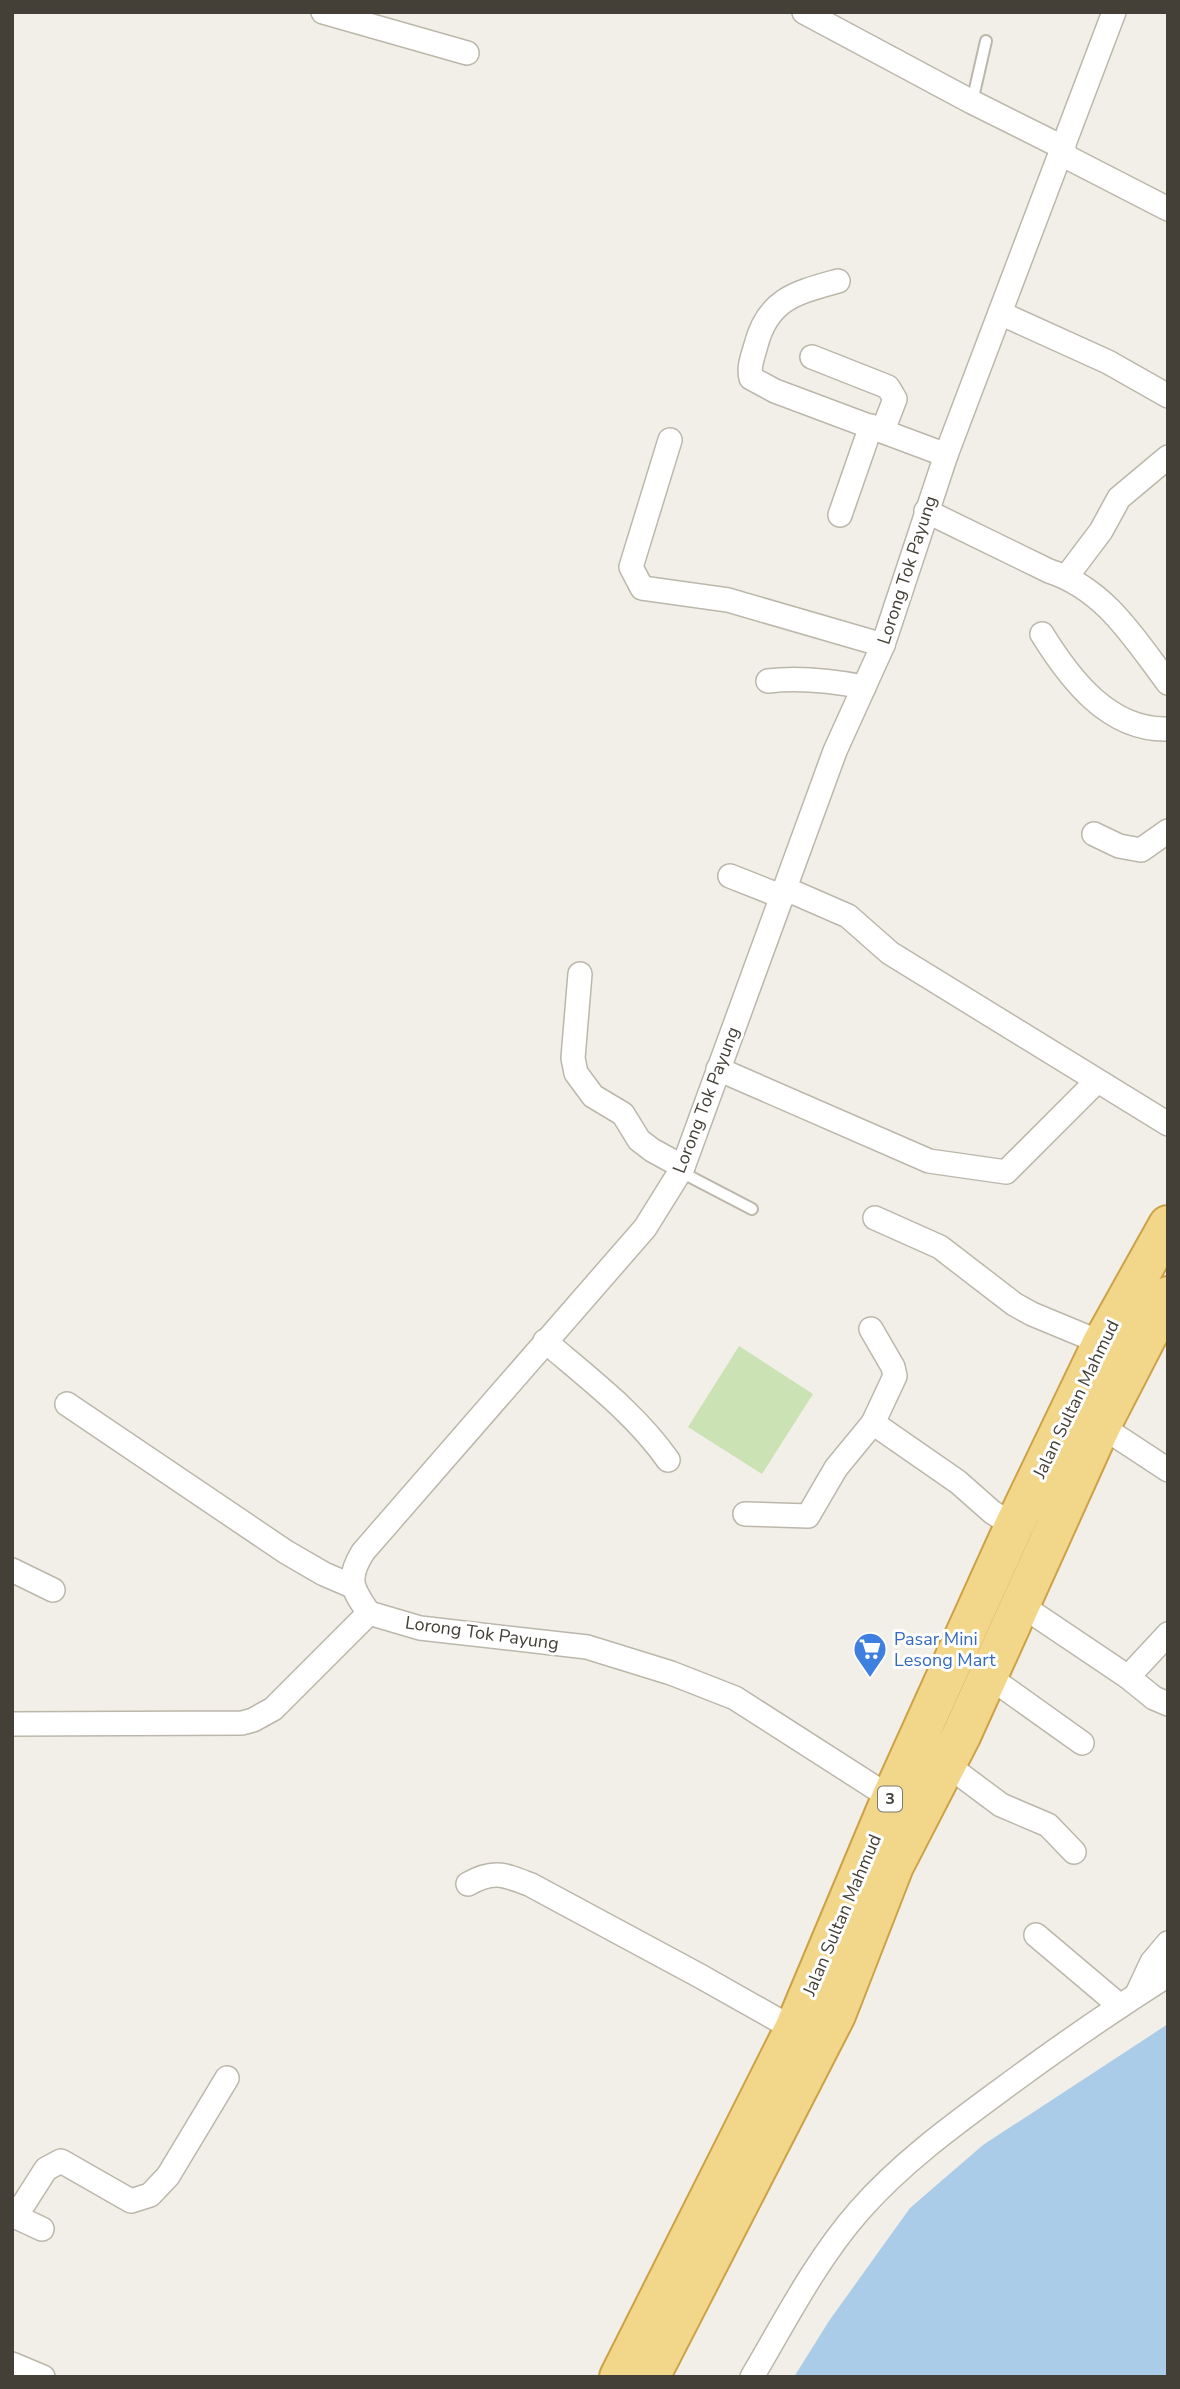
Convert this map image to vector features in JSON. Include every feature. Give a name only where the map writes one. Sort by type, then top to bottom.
[{"type":"highway","name":"Jalan Sultan Mahmud","points":[[620,2377],[794,2029],[891,1797],[1014,1526],[1102,1343],[1168,1225]]},
{"type":"highway","name":"Jalan Sultan Mahmud","points":[[650,2377],[831,2026],[894,1866],[988,1676],[1101,1426],[1168,1296]]},
{"type":"highway","points":[[926,1717],[953,1750]]},
{"type":"street","points":[[323,12],[467,53]]},
{"type":"street","points":[[804,12],[1168,209]]},
{"type":"street","name":"Lorong Tok Payung","points":[[352,1586],[353,1568],[363,1552],[645,1228],[682,1169],[835,751],[883,645],[946,455],[1114,12]]},
{"type":"street","points":[[838,281],[789,298],[774,308],[761,326],[749,370],[751,378],[775,391],[946,455]]},
{"type":"street","points":[[1000,313],[1108,362],[1168,396]]},
{"type":"street","points":[[812,357],[888,387],[895,399],[877,428],[840,515]]},
{"type":"street","points":[[670,440],[631,567],[642,587],[728,600],[883,645]]},
{"type":"street","points":[[1067,576],[1101,531],[1119,498],[1168,457]]},
{"type":"street","points":[[926,511],[1049,571],[1067,576],[1089,589],[1122,622],[1168,683]]},
{"type":"street","points":[[1042,634],[1071,677],[1112,715],[1149,727],[1168,729]]},
{"type":"street","points":[[768,681],[833,681],[864,687]]},
{"type":"street","points":[[1094,834],[1119,846],[1141,850],[1168,831]]},
{"type":"street","points":[[730,876],[848,916],[890,953],[1168,1125]]},
{"type":"street","points":[[580,974],[573,1058],[576,1073],[593,1096],[623,1114],[639,1140],[682,1169]]},
{"type":"street","points":[[718,1069],[929,1161],[1006,1172],[1097,1081]]},
{"type":"street","points":[[875,1218],[940,1247],[1014,1304],[1032,1314],[1102,1343]]},
{"type":"street","points":[[746,1514],[808,1516],[836,1468],[873,1423],[895,1376],[893,1367],[871,1329]]},
{"type":"street","points":[[545,1341],[622,1408],[668,1460]]},
{"type":"street","points":[[12,1724],[243,1723],[253,1720],[273,1709],[369,1614],[352,1586],[324,1574],[286,1552],[67,1404]]},
{"type":"street","points":[[873,1423],[958,1482],[992,1512],[1014,1526]]},
{"type":"street","points":[[1101,1426],[1168,1470]]},
{"type":"street","points":[[12,1570],[53,1590]]},
{"type":"street","points":[[1021,1605],[1128,1677],[1154,1698],[1168,1704]]},
{"type":"street","name":"Lorong Tok Payung","points":[[369,1614],[420,1628],[587,1647],[671,1673],[735,1698],[891,1797]]},
{"type":"street","points":[[1128,1677],[1168,1633]]},
{"type":"street","points":[[988,1676],[1082,1743]]},
{"type":"street","points":[[953,1750],[1002,1805],[1048,1825],[1074,1852]]},
{"type":"street","points":[[468,1884],[483,1875],[502,1874],[531,1885],[794,2029]]},
{"type":"street","points":[[1036,1934],[1128,2001]]},
{"type":"street","points":[[1128,2001],[1152,1962],[1168,1943]]},
{"type":"street","points":[[752,2377],[796,2302],[859,2211],[953,2126],[1168,1975]]},
{"type":"street","points":[[42,2229],[14,2215],[46,2169],[61,2161],[131,2201],[150,2195],[168,2176],[227,2078]]},
{"type":"street","points":[[12,2364],[43,2377]]},
{"type":"lane","points":[[972,103],[986,41]]},
{"type":"lane","points":[[682,1169],[752,1209]]},
{"type":"green space","points":[[739,1346],[813,1394],[762,1474],[688,1427]]},
{"type":"water","points":[[1168,2024],[1168,2377],[794,2377],[829,2321],[910,2208],[983,2145]]},
{"type":"place","name":"Pasar Mini Lesong Mart","points":[[870,1679]]}]
